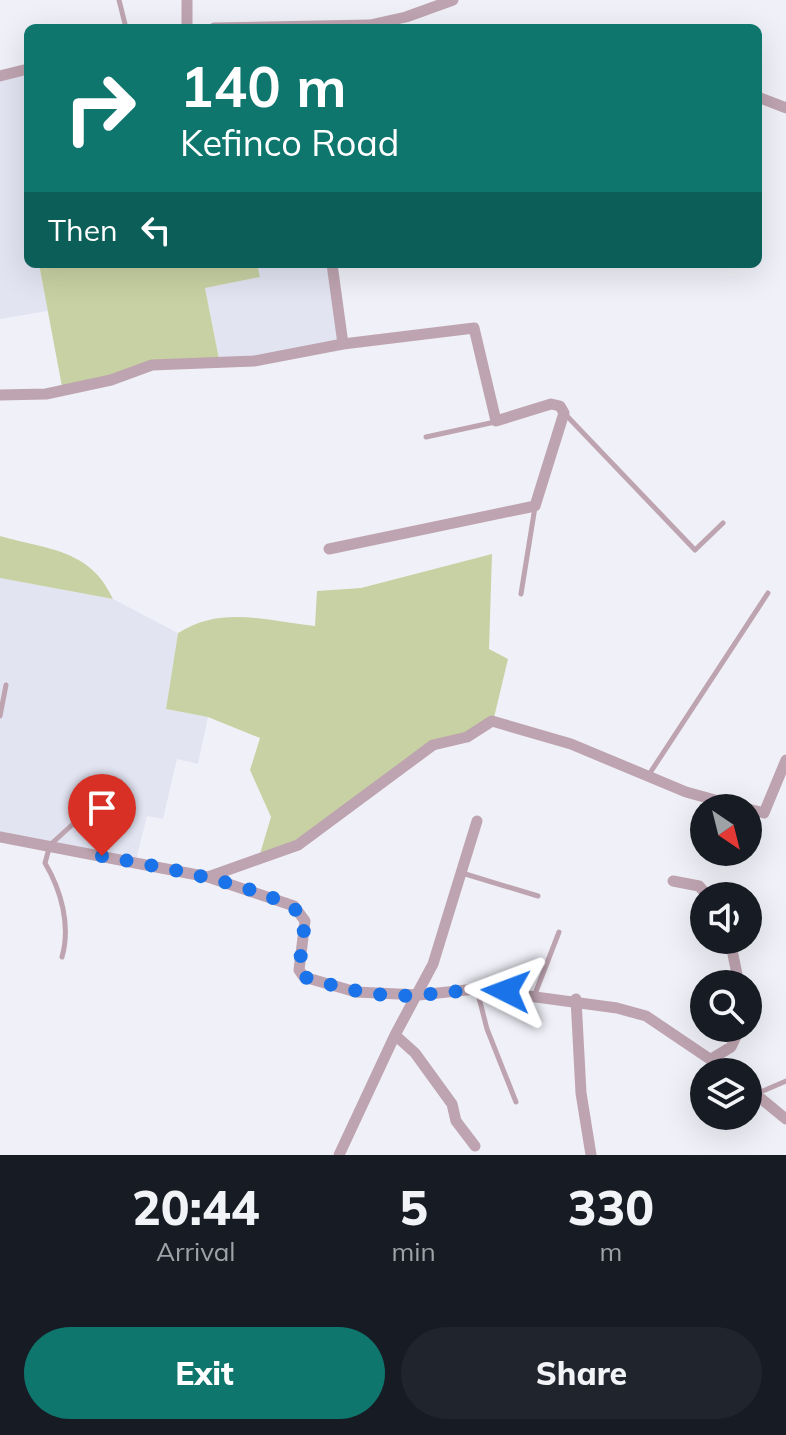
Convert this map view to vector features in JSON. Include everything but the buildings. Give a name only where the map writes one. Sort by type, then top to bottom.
[{"type":"street","points":[[187,0],[187,24]]},
{"type":"street","points":[[373,24],[453,0]]},
{"type":"street","points":[[0,76],[24,70]]},
{"type":"street","points":[[762,99],[786,108]]},
{"type":"street","points":[[333,268],[343,344]]},
{"type":"street","points":[[0,395],[46,394],[111,380],[152,365],[254,361],[343,344],[474,328],[496,421],[551,404],[560,406],[564,413],[535,506],[329,549]]},
{"type":"street","points":[[208,877],[298,845],[433,745],[467,737],[492,721],[571,744],[694,794]]},
{"type":"street","points":[[762,812],[786,760]]},
{"type":"street","points":[[339,1155],[395,1035],[419,995],[445,931],[477,821]]},
{"type":"street","points":[[0,837],[208,877],[294,906],[305,921],[299,970],[304,977],[356,992],[419,995],[476,989],[576,999],[646,1016],[713,1058],[731,1047],[733,1042]]},
{"type":"street","points":[[673,881],[690,884]]},
{"type":"street","points":[[576,999],[581,1093],[591,1155]]},
{"type":"street","points":[[395,1035],[415,1053],[452,1104],[456,1121],[475,1146]]},
{"type":"street","points":[[762,1100],[786,1119]]},
{"type":"lane","points":[[119,0],[125,24]]},
{"type":"lane","points":[[564,413],[695,550],[723,523]]},
{"type":"lane","points":[[426,437],[496,421]]},
{"type":"lane","points":[[521,594],[535,506]]},
{"type":"lane","points":[[648,776],[768,593]]},
{"type":"lane","points":[[0,716],[6,685]]},
{"type":"lane","points":[[62,957],[68,937],[57,882],[45,863],[50,845],[107,793]]},
{"type":"lane","points":[[461,872],[538,896]]},
{"type":"lane","points":[[535,994],[559,932]]},
{"type":"lane","points":[[476,989],[487,1029],[516,1102]]},
{"type":"lane","points":[[762,1088],[786,1081]]},
{"type":"shaded area","points":[[24,71],[24,268],[40,268],[48,311],[0,319],[0,77]]},
{"type":"shaded area","points":[[258,268],[331,268],[344,344],[220,364],[205,288],[259,277]]},
{"type":"shaded area","points":[[0,578],[113,599],[178,633],[166,709],[208,717],[198,764],[177,759],[163,819],[147,816],[135,864],[0,838]]},
{"type":"green space","points":[[40,268],[258,268],[260,277],[205,288],[220,364],[167,364],[63,392]]},
{"type":"green space","points":[[0,536],[51,549],[80,561],[93,570],[113,599],[0,578]]},
{"type":"green space","points":[[492,554],[489,649],[508,659],[492,726],[433,748],[301,846],[257,864],[271,817],[250,770],[260,738],[208,717],[166,709],[178,633],[195,624],[228,617],[315,626],[317,591],[361,588]]},
{"type":"route","points":[[102,856],[208,877],[294,906],[305,921],[299,970],[304,977],[356,992],[419,995],[439,990],[506,991]]}]
